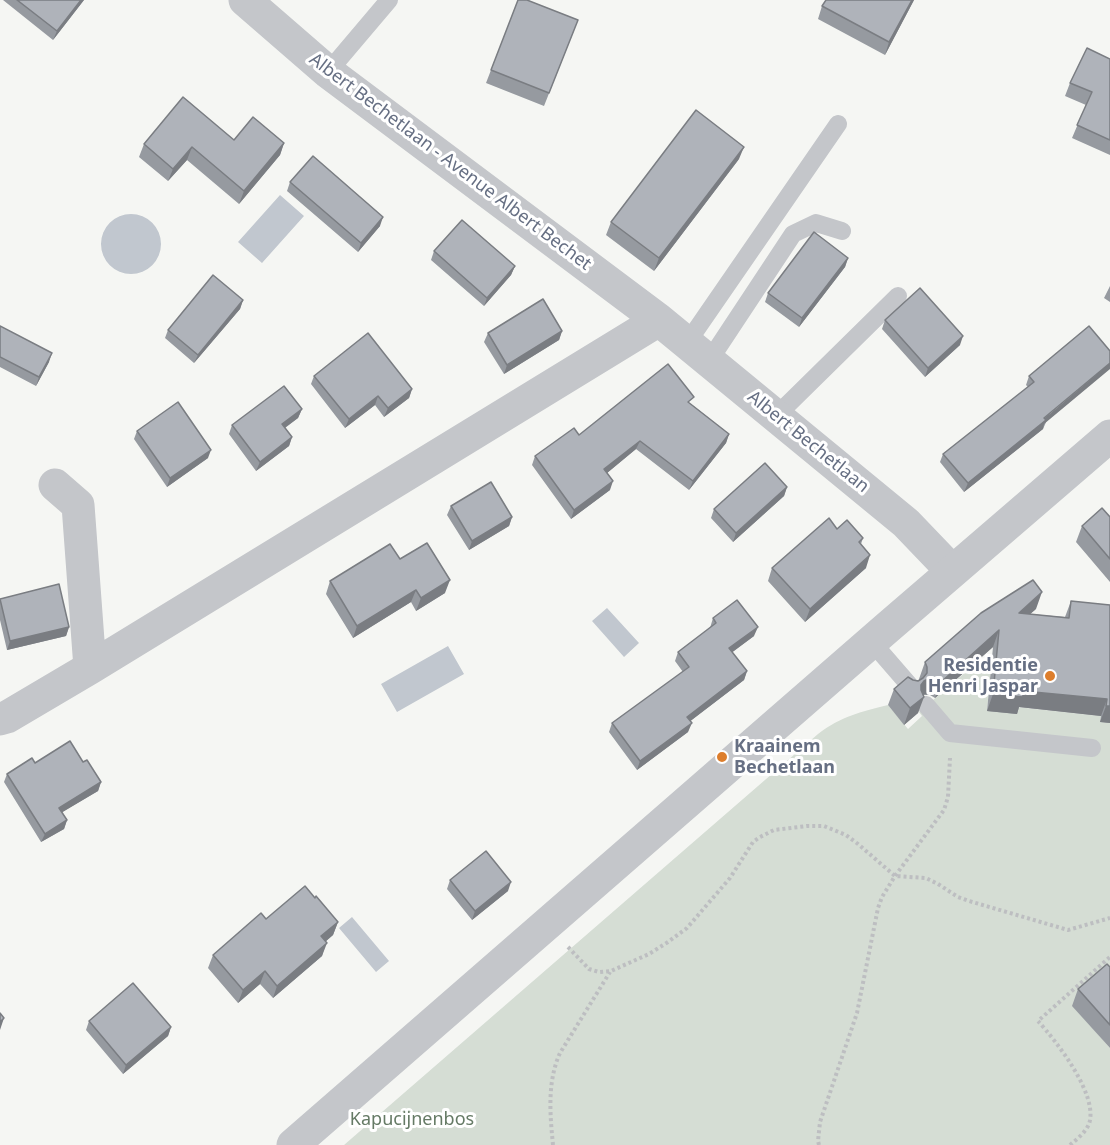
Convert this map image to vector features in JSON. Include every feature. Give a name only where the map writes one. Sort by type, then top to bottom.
[{"type":"street","name":"Albert Bechetlaan - Avenue Albert Bechet","points":[[245,0],[328,72],[659,320]]},
{"type":"street","name":"Albert Bechetlaan","points":[[659,320],[906,523],[952,571]]},
{"type":"street","points":[[0,719],[90,668],[659,320]]},
{"type":"street","points":[[293,1145],[871,641],[1110,436]]},
{"type":"street","points":[[55,485],[78,505],[90,668]]},
{"type":"lane","points":[[328,72],[389,0]]},
{"type":"lane","points":[[698,352],[838,124]]},
{"type":"lane","points":[[698,352],[793,234],[816,223],[842,231]]},
{"type":"lane","points":[[776,416],[898,296]]},
{"type":"lane","points":[[871,641],[910,686]]},
{"type":"lane","points":[[926,705],[950,733],[1092,748]]},
{"type":"path","points":[[819,1145],[820,1122],[857,1013],[882,897],[947,803],[950,733]]},
{"type":"path","points":[[547,923],[589,969],[599,972],[610,971],[649,954],[687,928],[730,878],[753,842],[774,830],[813,825],[831,828],[846,835],[895,876],[926,878],[958,897],[1068,930],[1110,918]]},
{"type":"path","points":[[1070,1145],[1082,1135],[1088,1126],[1090,1116],[1086,1095],[1072,1066],[1038,1020],[1110,957]]},
{"type":"path","points":[[553,1145],[550,1098],[555,1065],[610,971]]},
{"type":"green space","name":"Kapucijnenbos","points":[[975,664],[991,665],[987,711],[1017,707],[1101,716],[1100,722],[1110,723],[1110,986],[1073,1006],[1110,1048],[1110,1145],[344,1145],[818,734],[843,719],[888,705],[908,729],[922,716],[919,712]]},
{"type":"shaded area","points":[[280,195],[304,216],[262,263],[238,242]]},
{"type":"shaded area","points":[[125,214],[137,214],[148,219],[156,227],[161,244],[159,256],[148,269],[137,274],[125,274],[114,269],[106,261],[101,250],[101,238],[106,227],[114,219]]},
{"type":"shaded area","points":[[607,608],[639,643],[624,657],[592,621]]},
{"type":"shaded area","points":[[448,646],[464,674],[397,712],[381,684]]},
{"type":"shaded area","points":[[352,917],[389,961],[376,972],[339,928]]},
{"type":"building","points":[[17,0],[81,0],[57,31]]},
{"type":"building","points":[[518,0],[527,0],[578,20],[549,93],[491,70]]},
{"type":"building","points":[[826,0],[912,0],[889,42],[822,6]]},
{"type":"building","points":[[1087,48],[1110,59],[1110,140],[1077,125],[1092,92],[1070,83]]},
{"type":"building","points":[[183,97],[234,140],[253,117],[284,143],[244,191],[192,147],[173,169],[144,144]]},
{"type":"building","points":[[696,110],[744,147],[659,258],[611,222]]},
{"type":"building","points":[[313,156],[383,217],[361,243],[290,182]]},
{"type":"building","points":[[462,220],[515,266],[487,298],[434,251]]},
{"type":"building","points":[[814,232],[848,258],[802,318],[768,293]]},
{"type":"building","points":[[213,275],[243,300],[198,355],[168,330]]},
{"type":"building","points":[[920,288],[963,336],[928,368],[885,320]]},
{"type":"building","points":[[543,299],[562,331],[507,365],[488,333]]},
{"type":"building","points":[[0,326],[52,353],[39,377],[0,357]]},
{"type":"building","points":[[1089,326],[1110,351],[1110,363],[1044,418],[1046,420],[968,483],[943,454],[1034,382],[1029,376]]},
{"type":"building","points":[[368,333],[412,389],[388,408],[378,396],[349,419],[314,376]]},
{"type":"building","points":[[668,364],[694,397],[688,402],[729,434],[693,481],[640,441],[604,469],[613,481],[574,510],[535,456],[574,428],[579,435]]},
{"type":"building","points":[[284,386],[302,409],[282,424],[292,437],[260,462],[232,425]]},
{"type":"building","points":[[178,402],[211,450],[170,478],[137,431]]},
{"type":"building","points":[[765,463],[787,487],[736,533],[714,509]]},
{"type":"building","points":[[491,482],[512,517],[472,541],[451,506]]},
{"type":"building","points":[[1102,508],[1110,517],[1110,559],[1082,526]]},
{"type":"building","points":[[829,518],[837,529],[847,520],[863,538],[859,542],[870,555],[810,609],[772,568]]},
{"type":"building","points":[[427,543],[450,580],[421,598],[416,590],[357,626],[330,581],[390,544],[400,559]]},
{"type":"building","name":"Residentie Henri Jaspar","points":[[1033,580],[1042,592],[1019,613],[1069,618],[1071,601],[1110,605],[1110,706],[1106,706],[1107,699],[1023,691],[1023,697],[993,694],[999,630],[941,682],[936,678],[924,681],[921,690],[924,697],[910,708],[894,689],[908,677],[918,681],[923,678],[927,673],[925,662],[981,613]]},
{"type":"building","points":[[59,584],[69,627],[10,641],[0,599]]},
{"type":"building","points":[[737,600],[758,627],[729,648],[747,671],[687,717],[692,723],[640,761],[612,723],[689,667],[678,652],[716,623],[713,618]]},
{"type":"building","points":[[70,741],[83,762],[87,760],[101,782],[59,808],[67,820],[45,834],[7,774],[32,758],[35,763]]},
{"type":"building","points":[[486,851],[511,882],[475,911],[450,880]]},
{"type":"building","points":[[305,886],[338,922],[321,936],[327,943],[277,986],[265,971],[243,990],[213,955],[261,913],[266,919]]},
{"type":"building","points":[[1107,964],[1110,967],[1110,1025],[1078,989]]},
{"type":"building","points":[[133,983],[171,1027],[126,1065],[89,1021]]},
{"type":"place","name":"Residentie Henri Jaspar","points":[[1050,676]]},
{"type":"place","name":"Kraainem Bechetlaan","points":[[722,757]]}]
